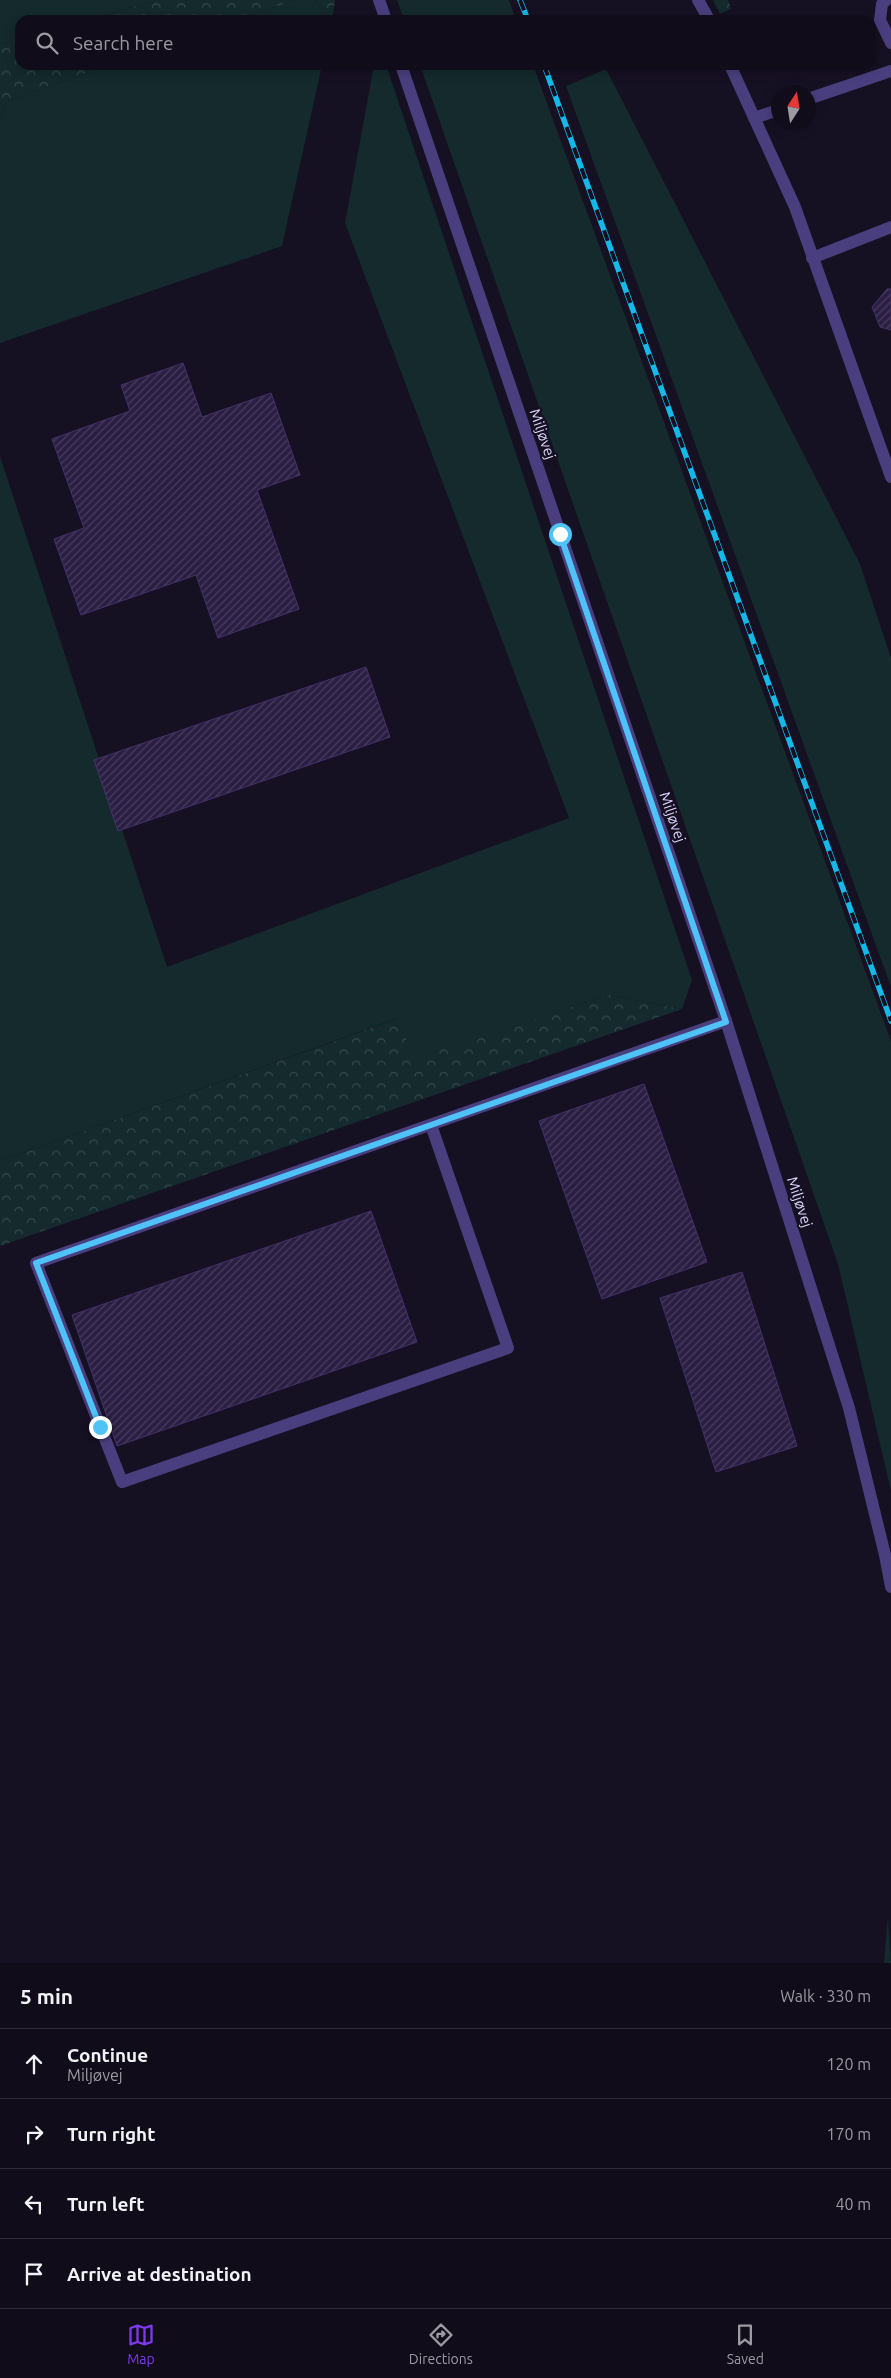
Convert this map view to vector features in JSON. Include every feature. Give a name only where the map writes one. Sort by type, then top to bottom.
[{"type":"street","points":[[379,0],[384,15]]},
{"type":"street","points":[[698,0],[706,15]]},
{"type":"street","points":[[886,0],[882,4],[880,20],[891,43]]},
{"type":"street","name":"Miljøvej","points":[[403,70],[726,1022],[849,1408],[886,1555],[891,1587]]},
{"type":"street","points":[[732,70],[795,207],[891,477]]},
{"type":"street","points":[[816,96],[891,71]]},
{"type":"street","points":[[754,118],[771,112]]},
{"type":"street","points":[[812,258],[891,227]]},
{"type":"street","points":[[431,1125],[508,1348],[122,1482],[36,1263],[431,1125],[726,1022]]},
{"type":"green space","points":[[0,0],[156,0],[103,15],[15,15],[15,40],[0,44]]},
{"type":"green space","points":[[156,0],[295,0],[252,15],[103,15]]},
{"type":"green space","points":[[295,0],[315,0],[328,15],[252,15]]},
{"type":"green space","points":[[315,0],[335,0],[333,15],[328,15]]},
{"type":"green space","points":[[397,0],[509,0],[514,15],[402,15]]},
{"type":"green space","points":[[713,0],[728,0],[731,9],[720,14]]},
{"type":"green space","points":[[15,40],[15,70],[95,70],[7,101],[0,118],[0,44]]},
{"type":"green space","points":[[95,70],[321,70],[282,246],[0,343],[0,118],[7,101]]},
{"type":"green space","points":[[373,70],[388,70],[692,980],[682,1009],[609,995],[412,1060],[398,1018],[0,1161],[0,456],[167,967],[569,818],[345,223]]},
{"type":"green space","points":[[422,70],[535,70],[891,1041],[891,1491],[838,1264]]},
{"type":"green space","points":[[607,70],[860,564],[891,658],[891,987],[566,86]]},
{"type":"green space","points":[[609,995],[682,1009],[0,1246],[0,1161],[399,1018],[413,1059]]},
{"type":"green space","points":[[888,1915],[891,1963],[884,1963]]},
{"type":"building","points":[[887,289],[891,289],[891,330],[880,327],[872,307]]},
{"type":"building","points":[[183,363],[202,417],[271,393],[300,475],[257,490],[299,609],[218,638],[196,575],[81,615],[54,539],[84,528],[52,439],[130,411],[121,385]]},
{"type":"building","points":[[366,667],[390,737],[118,831],[94,760]]},
{"type":"building","points":[[644,1084],[707,1262],[602,1299],[539,1121]]},
{"type":"building","points":[[371,1211],[417,1342],[117,1446],[72,1315]]},
{"type":"building","points":[[742,1272],[797,1446],[716,1472],[660,1298]]},
{"type":"railway","points":[[520,0],[526,15]]},
{"type":"railway","points":[[546,70],[891,1021]]},
{"type":"route","points":[[100,1427],[36,1263],[726,1022],[560,534]]}]
